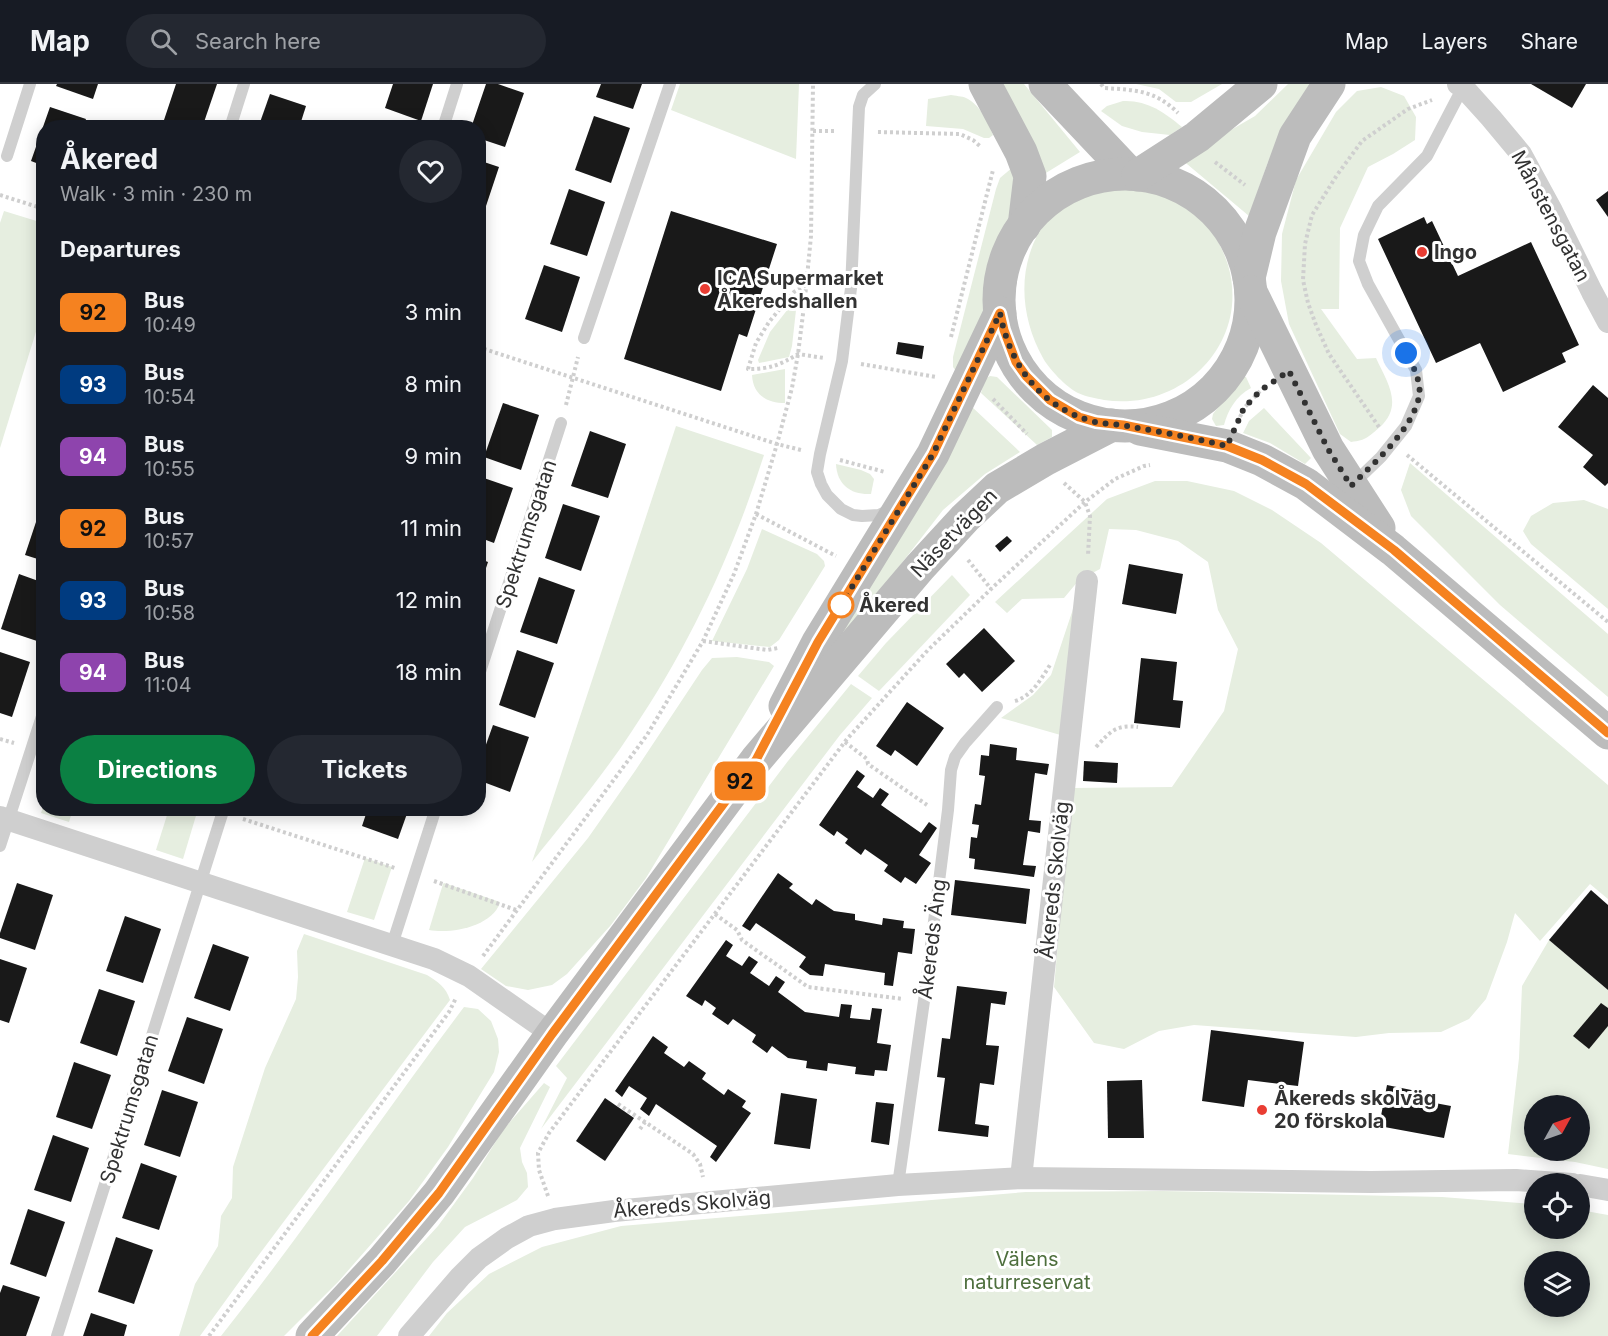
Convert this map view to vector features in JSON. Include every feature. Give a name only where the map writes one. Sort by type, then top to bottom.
[{"type":"street","points":[[1045,84],[1134,174],[1197,137],[1261,84]]},
{"type":"street","points":[[1250,284],[1260,232],[1295,136],[1329,84]]},
{"type":"street","name":"Månstensgatan","points":[[1462,85],[1521,154],[1608,322]]},
{"type":"street","points":[[982,86],[1021,152],[1030,176],[1024,226]]},
{"type":"street","name":"Näsetvägen","points":[[1394,550],[1328,449],[1289,371],[1250,284],[1242,252],[1229,228],[1204,202],[1173,183],[1134,174],[1103,176],[1077,184],[1064,190],[1042,206],[1024,226],[1009,253],[1000,290],[1000,313],[1004,330],[1016,362],[1037,389],[1050,400],[1079,417],[1227,446],[1262,460],[1306,484],[1394,550],[1608,733]]},
{"type":"street","name":"Näsetvägen","points":[[312,1336],[382,1261],[439,1193],[552,1034],[756,760],[920,567],[965,518],[997,488],[1046,459],[1118,425],[1149,423],[1174,416],[1190,408],[1217,387],[1232,366],[1244,342],[1250,317],[1250,284]]},
{"type":"street","name":"Näsetvägen","points":[[756,760],[818,642],[933,454],[1000,313]]},
{"type":"street","name":"Åkereds Skolväg","points":[[1021,1178],[1087,580]]},
{"type":"street","points":[[4,819],[434,959],[469,976],[552,1034]]},
{"type":"street","name":"Åkereds Skolväg","points":[[409,1336],[479,1258],[529,1226],[555,1219],[615,1211],[898,1185],[1021,1178],[1371,1182],[1524,1181]]},
{"type":"street","points":[[1590,1187],[1608,1190]]},
{"type":"lane","points":[[7,156],[30,84]]},
{"type":"lane","points":[[233,120],[244,84]]},
{"type":"lane","points":[[446,120],[457,84]]},
{"type":"lane","points":[[584,338],[670,84]]},
{"type":"lane","points":[[875,84],[863,95],[859,107],[856,211],[850,298],[842,361],[820,454],[818,472],[820,484],[832,502],[853,514],[879,515],[892,510],[905,499]]},
{"type":"lane","points":[[1351,486],[1381,457],[1406,426],[1419,396],[1416,370],[1368,284],[1359,261],[1364,235],[1378,206],[1427,156],[1462,85]]},
{"type":"lane","name":"Spektrumsgatan","points":[[486,653],[561,423]]},
{"type":"lane","name":"Åkereds Äng","points":[[898,1185],[924,1001],[951,770],[955,757],[965,742],[997,707]]},
{"type":"lane","points":[[0,846],[4,819],[36,732]]},
{"type":"lane","name":"Spektrumsgatan","points":[[57,1336],[221,816]]},
{"type":"lane","points":[[392,945],[433,816]]},
{"type":"path","points":[[209,1336],[449,1012],[469,976],[516,910],[647,735],[703,641],[734,574],[756,514],[792,388],[811,236],[813,84]]},
{"type":"path","points":[[1312,215],[1362,141],[1407,110],[1462,85]]},
{"type":"path","points":[[1075,114],[1104,88]]},
{"type":"path","points":[[813,130],[960,134],[981,147]]},
{"type":"path","points":[[950,341],[994,167],[1021,152]]},
{"type":"path","points":[[0,195],[36,206]]},
{"type":"path","points":[[798,354],[783,364],[766,369],[748,369],[756,343],[770,322],[794,292],[806,285]]},
{"type":"path","points":[[561,423],[584,338]]},
{"type":"path","points":[[486,350],[777,444]]},
{"type":"path","points":[[1227,446],[1244,408],[1261,390],[1289,371],[1329,354]]},
{"type":"path","points":[[934,387],[939,378]]},
{"type":"path","points":[[862,516],[891,463]]},
{"type":"path","points":[[555,1219],[539,1170],[538,1153],[549,1133],[845,742],[928,650],[1085,502],[1115,479],[1144,466],[1154,465]]},
{"type":"path","points":[[1085,502],[1090,516],[1087,580]]},
{"type":"path","points":[[756,514],[837,557],[845,557]]},
{"type":"path","points":[[968,560],[991,589]]},
{"type":"path","points":[[703,641],[767,650],[778,649],[786,644]]},
{"type":"path","points":[[997,707],[1022,699],[1039,682],[1053,658]]},
{"type":"path","points":[[1069,748],[1089,751],[1119,727],[1138,727]]},
{"type":"path","points":[[845,742],[867,759],[868,764],[929,807],[948,810]]},
{"type":"path","points":[[241,816],[516,910]]},
{"type":"path","points":[[715,914],[737,930],[742,940],[808,987],[924,1001]]},
{"type":"path","points":[[618,1104],[693,1154],[700,1164],[708,1202]]},
{"type":"path","points":[[640,1129],[645,1122]]},
{"type":"green space","points":[[680,84],[799,84],[796,159],[671,110]]},
{"type":"green space","points":[[990,84],[1024,84],[1080,152],[1041,176]]},
{"type":"green space","points":[[1136,84],[1222,84],[1191,102],[1176,102],[1159,89]]},
{"type":"green space","points":[[1288,84],[1314,84],[1303,98],[1268,162],[1249,216],[1181,159],[1255,116]]},
{"type":"green space","points":[[1381,87],[1404,96],[1416,117],[1415,140],[1368,167],[1340,228],[1339,309],[1321,309],[1357,359],[1376,358],[1391,393],[1391,410],[1387,419],[1367,438],[1351,442],[1340,434],[1289,324],[1281,281],[1282,234],[1296,180],[1336,112],[1357,91]]},
{"type":"green space","points":[[951,95],[964,97],[975,104],[986,119],[993,135],[984,138],[963,129],[926,126],[928,99]]},
{"type":"green space","points":[[1132,101],[1155,108],[1182,127],[1170,135],[1142,132],[1122,126],[1101,111],[1107,106]]},
{"type":"green space","points":[[1013,167],[1015,199],[989,280],[987,319],[960,376],[953,367],[953,357],[996,189],[1000,178]]},
{"type":"green space","points":[[1118,186],[1154,190],[1167,195],[1197,215],[1209,227],[1222,249],[1228,265],[1232,294],[1229,321],[1219,345],[1204,366],[1184,383],[1160,395],[1133,401],[1104,400],[1084,396],[1073,390],[1046,362],[1036,343],[1026,311],[1027,263],[1032,247],[1050,215],[1066,202],[1080,195]]},
{"type":"green space","points":[[4,211],[36,221],[36,332],[0,448],[0,223]]},
{"type":"green space","points":[[788,309],[796,310],[789,357],[759,363],[758,360],[770,332]]},
{"type":"green space","points":[[785,369],[785,403],[772,401],[758,393],[752,375]]},
{"type":"green space","points":[[990,376],[997,377],[1052,430],[1052,437],[1037,445],[981,393],[985,379]]},
{"type":"green space","points":[[1242,376],[1246,377],[1251,388],[1233,404],[1224,425],[1216,426],[1212,419],[1213,414]]},
{"type":"green space","points":[[971,406],[1020,452],[985,474],[943,510],[828,658]]},
{"type":"green space","points":[[1264,408],[1311,458],[1305,464],[1270,443],[1243,433],[1249,421]]},
{"type":"green space","points":[[676,426],[764,455],[724,563],[672,666],[653,699],[608,765],[532,862]]},
{"type":"green space","points":[[1410,463],[1608,634],[1608,697],[1500,605],[1411,516],[1401,490]]},
{"type":"green space","points":[[836,464],[870,474],[874,479],[871,494],[857,493],[846,487],[839,478]]},
{"type":"green space","points":[[1155,481],[1187,481],[1234,491],[1272,510],[1321,543],[1608,785],[1608,899],[1590,884],[1540,941],[1515,913],[1486,999],[1469,1019],[1441,1032],[1389,1033],[1356,1037],[1194,1025],[1159,1031],[1124,1049],[1094,1043],[1054,987],[1072,788],[1172,787],[1224,711],[1238,649],[1218,610],[1208,562],[1178,541],[1136,530],[1109,529],[1100,569],[1079,580],[1064,598],[1022,599],[1007,613],[995,602],[1107,499]]},
{"type":"green space","points":[[1584,500],[1608,509],[1608,609],[1531,544],[1523,531],[1531,516],[1553,503]]},
{"type":"green space","points":[[762,529],[817,554],[824,561],[825,566],[779,640],[770,647],[712,641],[747,569]]},
{"type":"green space","points":[[952,575],[970,595],[879,691],[858,676],[886,643]]},
{"type":"green space","points":[[1073,609],[1064,736],[1001,718],[1033,695],[1051,675]]},
{"type":"green space","points":[[737,657],[769,662],[774,666],[646,878],[611,925],[567,974],[552,985],[528,990],[506,986],[481,969],[588,838],[702,670],[712,658]]},
{"type":"green space","points":[[851,684],[872,698],[840,735],[541,1129],[567,1078],[556,1066],[788,761]]},
{"type":"green space","points":[[50,816],[71,816],[69,822]]},
{"type":"green space","points":[[167,816],[196,816],[183,859],[156,850]]},
{"type":"green space","points":[[365,858],[392,867],[374,920],[347,912]]},
{"type":"green space","points":[[444,883],[500,903],[488,918],[469,927],[448,931],[429,930]]},
{"type":"green space","points":[[304,934],[427,975],[444,988],[450,1000],[200,1336],[179,1336],[195,1284],[218,1246],[221,1216],[232,1198],[233,1167],[265,1068],[296,999],[297,951]]},
{"type":"green space","points":[[1549,940],[1608,990],[1608,1169],[1567,1161],[1590,1161],[1590,1095],[1524,1095],[1524,1156],[1508,1154],[1519,1058],[1522,986]]},
{"type":"green space","points":[[464,1007],[478,1009],[491,1021],[498,1039],[499,1052],[494,1072],[448,1147],[409,1201],[338,1282],[284,1336],[221,1336],[283,1255]]},
{"type":"green space","points":[[544,1083],[550,1087],[520,1148],[522,1162],[527,1173],[528,1187],[517,1200],[465,1227],[433,1262],[377,1336],[337,1336],[438,1226],[473,1178],[503,1130]]},
{"type":"green space","name":"Välens naturreservat","points":[[1162,1191],[1442,1197],[1524,1203],[1524,1239],[1590,1239],[1590,1212],[1608,1215],[1608,1336],[429,1336],[447,1313],[489,1274],[542,1247],[621,1226],[1026,1192]]},
{"type":"building","points":[[57,84],[98,84],[93,99],[56,86]]},
{"type":"building","points":[[176,84],[217,84],[205,120],[164,120]]},
{"type":"building","points":[[393,84],[433,84],[421,120],[385,108]]},
{"type":"building","points":[[486,84],[498,84],[524,93],[505,147],[486,141],[486,120],[474,120]]},
{"type":"building","points":[[601,84],[642,84],[633,109],[596,97]]},
{"type":"building","points":[[1531,84],[1586,84],[1572,108]]},
{"type":"building","points":[[270,94],[306,106],[302,120],[261,120]]},
{"type":"building","points":[[50,107],[86,119],[86,120],[45,120]]},
{"type":"building","points":[[594,116],[630,128],[611,183],[575,170]]},
{"type":"building","points":[[36,147],[36,163],[31,161]]},
{"type":"building","points":[[486,163],[499,167],[486,206]]},
{"type":"building","points":[[569,189],[605,202],[587,256],[550,244]]},
{"type":"building","points":[[1608,191],[1608,217],[1596,200]]},
{"type":"building","name":"ICA Supermarket Åkeredshallen","points":[[671,211],[777,244],[747,337],[739,334],[721,391],[624,359]]},
{"type":"building","points":[[1424,217],[1427,224],[1432,221],[1458,276],[1531,242],[1579,345],[1562,353],[1566,362],[1503,392],[1480,343],[1436,363],[1378,239]]},
{"type":"building","points":[[544,265],[580,277],[562,332],[525,319]]},
{"type":"building","points":[[898,342],[924,346],[922,359],[896,354]]},
{"type":"building","points":[[1593,385],[1608,398],[1608,483],[1605,486],[1583,467],[1593,455],[1558,427]]},
{"type":"building","points":[[503,403],[539,415],[521,470],[486,458],[486,451]]},
{"type":"building","points":[[590,431],[626,444],[608,498],[571,486]]},
{"type":"building","points":[[486,479],[513,488],[494,543],[486,540]]},
{"type":"building","points":[[563,504],[600,516],[581,571],[545,558]]},
{"type":"building","points":[[36,522],[36,558],[25,555]]},
{"type":"building","points":[[1007,536],[1012,541],[1000,552],[995,546]]},
{"type":"building","points":[[1129,564],[1183,574],[1176,614],[1122,604]]},
{"type":"building","points":[[19,574],[36,580],[36,641],[1,629]]},
{"type":"building","points":[[539,577],[575,590],[557,644],[520,632]]},
{"type":"building","points":[[984,628],[1015,661],[982,692],[964,673],[959,678],[946,664]]},
{"type":"building","points":[[517,650],[554,663],[535,718],[499,705]]},
{"type":"building","points":[[0,652],[30,662],[12,717],[0,713]]},
{"type":"building","points":[[1141,658],[1177,662],[1173,700],[1183,701],[1180,728],[1134,723]]},
{"type":"building","points":[[907,702],[944,728],[917,766],[895,750],[891,756],[876,746]]},
{"type":"building","points":[[493,725],[529,737],[510,792],[486,783],[486,745]]},
{"type":"building","points":[[990,744],[1017,748],[1016,760],[1049,764],[1047,775],[1035,773],[1029,820],[1041,821],[1040,833],[1028,831],[1023,865],[1036,866],[1034,877],[974,869],[975,859],[969,858],[971,837],[977,838],[979,825],[972,824],[975,804],[981,805],[985,776],[979,775],[981,755],[989,756]]},
{"type":"building","points":[[1084,761],[1118,763],[1117,783],[1083,781]]},
{"type":"building","points":[[857,770],[865,776],[857,787],[873,798],[880,788],[889,794],[881,805],[921,833],[929,822],[937,828],[919,855],[931,863],[916,884],[905,877],[901,883],[884,871],[888,865],[865,849],[861,855],[845,843],[848,839],[837,831],[834,836],[819,825]]},
{"type":"building","points":[[365,816],[406,816],[398,839],[362,826]]},
{"type":"building","points":[[778,873],[793,884],[789,888],[812,905],[816,899],[834,911],[855,914],[855,920],[882,925],[883,918],[904,921],[903,928],[915,929],[912,954],[898,952],[893,986],[884,985],[885,973],[825,964],[823,976],[810,975],[799,967],[806,957],[756,923],[750,931],[742,926]]},
{"type":"building","points":[[955,880],[1030,889],[1026,924],[951,915]]},
{"type":"building","points":[[17,883],[53,895],[35,950],[0,938]]},
{"type":"building","points":[[1591,890],[1608,905],[1608,990],[1549,940]]},
{"type":"building","points":[[125,916],[161,929],[143,983],[106,971]]},
{"type":"building","points":[[726,940],[733,945],[726,956],[742,966],[749,956],[758,962],[750,973],[769,986],[776,976],[785,982],[778,992],[805,1012],[839,1017],[841,1004],[852,1005],[850,1018],[870,1020],[872,1008],[882,1009],[877,1043],[891,1045],[887,1071],[875,1070],[874,1076],[855,1074],[856,1067],[828,1063],[827,1071],[806,1068],[807,1061],[788,1058],[772,1046],[767,1053],[752,1042],[756,1035],[733,1019],[728,1025],[712,1014],[716,1008],[705,1000],[702,1006],[686,996]]},
{"type":"building","points":[[213,944],[249,957],[230,1011],[194,998]]},
{"type":"building","points":[[0,959],[27,968],[9,1023],[0,1020]]},
{"type":"building","points":[[957,986],[1007,992],[1005,1005],[991,1003],[986,1045],[999,1046],[994,1085],[980,1083],[975,1124],[989,1126],[988,1137],[938,1131],[945,1078],[937,1077],[942,1038],[950,1039]]},
{"type":"building","points":[[99,989],[135,1001],[117,1056],[80,1043]]},
{"type":"building","points":[[1601,1003],[1608,1008],[1608,1026],[1589,1049],[1573,1036]]},
{"type":"building","points":[[187,1017],[223,1029],[204,1084],[168,1071]]},
{"type":"building","points":[[1211,1030],[1304,1042],[1298,1086],[1248,1080],[1244,1107],[1202,1101]]},
{"type":"building","points":[[653,1036],[668,1047],[664,1053],[684,1067],[689,1061],[706,1073],[702,1079],[724,1095],[728,1089],[746,1101],[742,1107],[751,1113],[716,1162],[710,1157],[717,1146],[656,1104],[649,1116],[640,1109],[647,1098],[629,1086],[622,1097],[615,1091]]},
{"type":"building","points":[[74,1062],[111,1075],[92,1129],[56,1117]]},
{"type":"building","points":[[1142,1080],[1144,1138],[1108,1138],[1107,1081]]},
{"type":"building","points":[[1387,1085],[1421,1092],[1419,1100],[1451,1106],[1444,1138],[1379,1126]]},
{"type":"building","points":[[162,1090],[198,1102],[180,1157],[144,1145]]},
{"type":"building","points":[[781,1093],[817,1099],[810,1149],[774,1144]]},
{"type":"building","points":[[605,1098],[634,1118],[605,1161],[576,1141]]},
{"type":"building","points":[[876,1102],[894,1104],[889,1145],[871,1142]]},
{"type":"building","points":[[53,1135],[89,1148],[71,1202],[34,1190]]},
{"type":"building","points":[[141,1163],[177,1176],[159,1230],[122,1218]]},
{"type":"building","points":[[28,1209],[65,1222],[46,1277],[10,1264]]},
{"type":"building","points":[[116,1237],[153,1250],[134,1304],[98,1292]]},
{"type":"building","points":[[3,1285],[40,1297],[26,1336],[0,1336],[0,1293]]},
{"type":"building","points":[[91,1313],[127,1325],[124,1336],[83,1336]]},
{"type":"bus line","name":"92","points":[[312,1336],[382,1261],[439,1193],[552,1034],[756,760],[818,642],[933,454],[1000,313],[1016,362],[1037,389],[1050,400],[1079,417],[1096,422],[1123,425],[1227,446],[1262,460],[1306,484],[1394,550],[1608,733]]},
{"type":"place","name":"Ingo","points":[[1422,252]]},
{"type":"place","name":"ICA Supermarket Åkeredshallen","points":[[705,289]]},
{"type":"place","name":"Åkered","points":[[841,605]]},
{"type":"place","name":"Åkereds skolväg 20 förskola","points":[[1262,1110]]},
{"type":"route","points":[[841,605],[933,454],[1000,313],[1016,362],[1037,389],[1064,409],[1096,422],[1123,425],[1227,446],[1244,408],[1261,390],[1289,371],[1328,449],[1351,486],[1381,457],[1406,426],[1419,396],[1416,370],[1406,353]]}]
